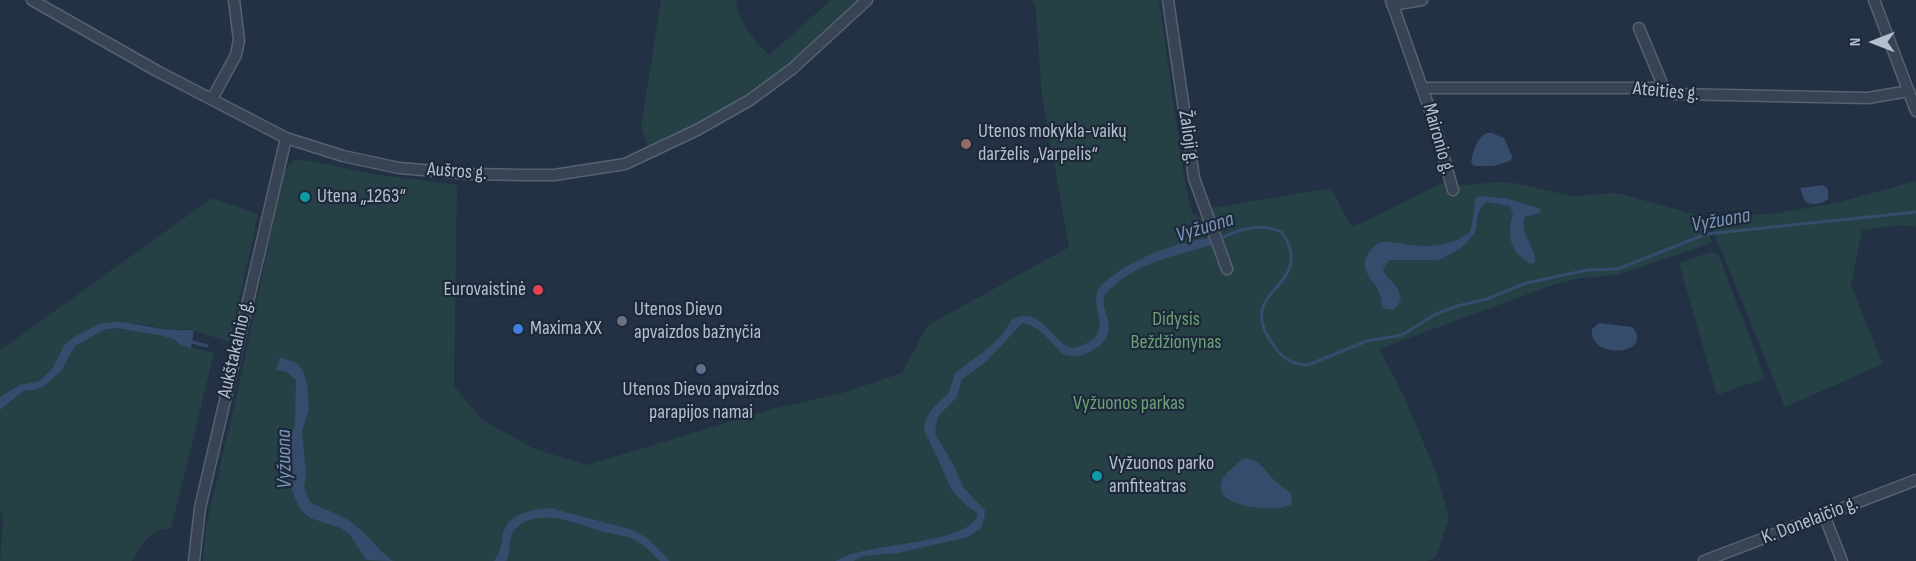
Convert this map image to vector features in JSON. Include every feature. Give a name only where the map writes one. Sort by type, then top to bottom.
[{"type":"street","name":"Aušros g.","points":[[32,0],[157,71],[286,138],[343,156],[399,168],[554,175],[625,164],[697,130],[750,100],[792,69],[867,0]]},
{"type":"street","points":[[212,99],[236,55],[239,40],[234,0]]},
{"type":"street","name":"Žalioji g.","points":[[1168,0],[1194,178],[1227,269]]},
{"type":"street","points":[[1392,2],[1422,0]]},
{"type":"street","points":[[1874,0],[1916,111]]},
{"type":"street","name":"Maironio g.","points":[[1392,2],[1423,88],[1453,190]]},
{"type":"street","points":[[1639,28],[1664,88]]},
{"type":"street","name":"Ateities g.","points":[[1423,88],[1664,88],[1675,94],[1786,98],[1868,98],[1909,92]]},
{"type":"street","name":"Aukštakalnio g.","points":[[194,561],[200,508],[286,138]]},
{"type":"street","name":"K. Donelaičio g.","points":[[1704,561],[1916,480]]},
{"type":"street","points":[[1824,515],[1842,561]]},
{"type":"green space","points":[[661,0],[736,0],[744,24],[752,37],[769,55],[831,0],[858,0],[779,72],[758,88],[677,136],[652,146],[647,145],[641,127]]},
{"type":"green space","name":"Vyžuonos parkas","points":[[1028,0],[1159,0],[1184,177],[1192,213],[1212,223],[1211,208],[1331,188],[1350,225],[1355,226],[1444,182],[1455,186],[1498,182],[1514,183],[1572,196],[1618,193],[1704,217],[1712,243],[1617,275],[1581,278],[1553,285],[1379,349],[1404,396],[1437,475],[1449,518],[1436,557],[1427,561],[203,561],[206,526],[239,385],[284,171],[294,160],[312,161],[373,174],[457,185],[454,386],[482,420],[535,449],[587,465],[776,408],[839,394],[902,373],[927,326],[1069,247],[1042,96],[1035,2]],"holes":[[[1480,196],[1506,198],[1539,208],[1539,214],[1525,217],[1524,222],[1526,235],[1535,252],[1508,229],[1513,213],[1509,206],[1486,202],[1479,211],[1479,219],[1460,249],[1439,260],[1389,260],[1383,268],[1385,275],[1382,308],[1379,292],[1369,276],[1366,265],[1368,252],[1373,247],[1388,243],[1440,245],[1459,239],[1471,228]]]},
{"type":"green space","points":[[1916,181],[1916,227],[1901,225],[1862,230],[1851,285],[1883,364],[1785,407],[1716,238],[1710,217],[1772,214],[1836,203]]},
{"type":"green space","points":[[212,198],[258,214],[230,342],[187,329],[173,330],[135,323],[101,323],[72,338],[64,345],[52,369],[39,381],[19,385],[0,397],[0,350]]},
{"type":"green space","points":[[1710,252],[1718,253],[1765,378],[1717,395],[1679,263]]},
{"type":"green space","points":[[116,328],[174,339],[181,345],[214,353],[171,529],[164,529],[152,535],[132,561],[0,561],[3,520],[0,509],[0,410],[23,391],[36,390],[62,370],[75,345],[103,330]]},
{"type":"water","points":[[1487,133],[1504,138],[1512,156],[1511,161],[1493,166],[1474,166],[1471,162],[1474,149],[1478,141]]},
{"type":"water","points":[[1823,185],[1828,189],[1828,199],[1817,204],[1805,202],[1800,188]]},
{"type":"water","points":[[1480,196],[1506,198],[1539,208],[1541,213],[1525,217],[1524,223],[1535,262],[1532,264],[1525,260],[1514,249],[1510,236],[1513,213],[1509,206],[1486,202],[1479,211],[1475,233],[1460,249],[1439,260],[1389,260],[1383,269],[1398,288],[1401,300],[1394,310],[1382,308],[1379,292],[1368,276],[1365,266],[1366,258],[1372,248],[1383,242],[1425,246],[1455,241],[1470,230],[1476,198]]},
{"type":"water","points":[[1219,236],[1221,242],[1147,265],[1133,272],[1108,291],[1104,297],[1104,304],[1109,327],[1108,335],[1103,342],[1089,352],[1078,356],[1062,354],[1034,327],[1022,323],[988,360],[962,379],[957,397],[938,416],[935,433],[963,487],[985,510],[981,528],[968,537],[898,553],[864,556],[853,561],[836,561],[870,550],[937,538],[957,532],[971,524],[978,514],[951,489],[925,433],[924,424],[932,409],[949,393],[955,373],[990,347],[1012,319],[1024,316],[1033,318],[1042,323],[1063,343],[1070,347],[1078,347],[1091,341],[1098,334],[1100,326],[1097,293],[1110,278],[1141,259],[1164,249]]},
{"type":"water","points":[[119,322],[194,331],[191,348],[181,345],[174,339],[158,335],[116,328],[103,330],[75,346],[62,370],[47,384],[36,390],[23,391],[0,410],[0,397],[19,385],[39,381],[52,369],[64,345],[72,338],[101,323]]},
{"type":"water","points":[[1599,323],[1632,327],[1637,336],[1635,344],[1620,350],[1609,350],[1600,346],[1594,339],[1592,329]]},
{"type":"water","points":[[280,357],[296,363],[303,371],[307,384],[309,409],[302,431],[306,473],[304,488],[310,502],[350,521],[393,561],[366,560],[351,536],[341,528],[310,518],[300,509],[292,491],[290,437],[295,426],[296,380],[287,372],[276,370]]},
{"type":"water","points":[[1246,458],[1258,463],[1274,480],[1291,493],[1292,504],[1270,508],[1242,505],[1230,500],[1222,493],[1221,484],[1227,473]]},
{"type":"water","points":[[550,508],[633,530],[647,538],[670,561],[660,561],[643,545],[631,538],[548,517],[536,518],[516,528],[510,538],[506,561],[494,561],[501,548],[504,530],[512,519],[524,513]]},
{"type":"waterway","name":"Vyžuona","points":[[1220,239],[1235,232],[1258,227],[1282,232],[1290,251],[1290,266],[1284,278],[1267,299],[1262,312],[1263,327],[1274,346],[1284,357],[1293,362],[1308,365],[1367,341],[1402,335],[1436,314],[1487,299],[1526,283],[1588,270],[1618,269],[1706,234],[1916,212]]},
{"type":"waterway","name":"Vyžuona","points":[[188,341],[207,346]]},
{"type":"place","name":"Utenos mokykla-vaikų darželis „Varpelis“","points":[[966,144]]},
{"type":"place","name":"Utena „1263“","points":[[305,197]]},
{"type":"place","name":"Eurovaistinė","points":[[538,290]]},
{"type":"place","name":"Utenos Dievo apvaizdos bažnyčia","points":[[622,321]]},
{"type":"place","name":"Maxima XX","points":[[518,329]]},
{"type":"place","name":"Utenos Dievo apvaizdos parapijos namai","points":[[701,369]]},
{"type":"place","name":"Vyžuonos parko amfiteatras","points":[[1097,476]]},
{"type":"park label","name":"Didysis Beždžionynas","points":[[1176,332]]}]
